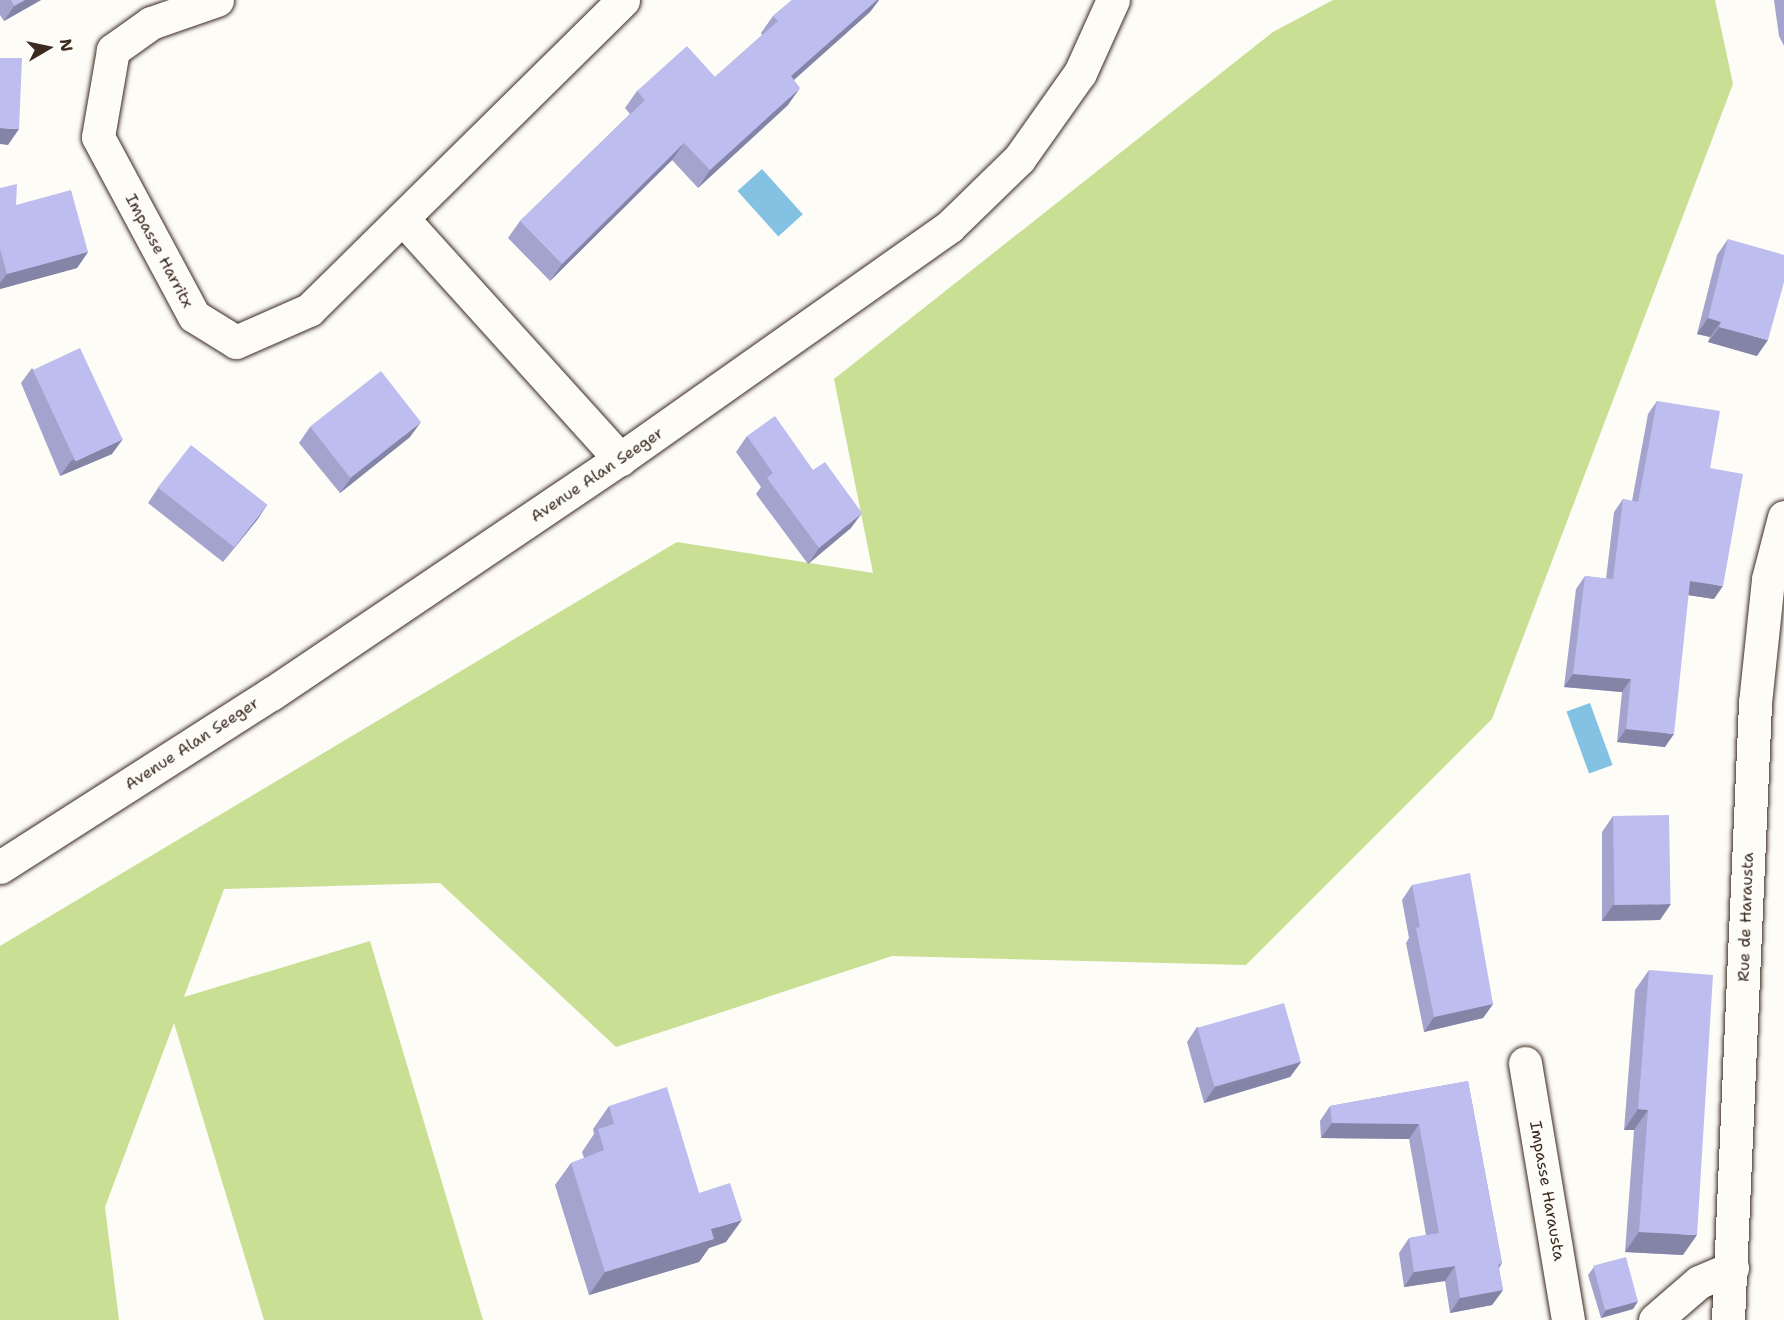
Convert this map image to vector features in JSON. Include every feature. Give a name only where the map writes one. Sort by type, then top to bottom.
[{"type":"street","name":"Impasse Harritx","points":[[217,0],[151,23],[113,50],[98,137],[194,316],[236,342],[309,310],[623,0]]},
{"type":"street","name":"Avenue Alan Seeger","points":[[0,867],[271,694],[620,459],[949,227],[1019,159],[1080,73],[1113,0]]},
{"type":"street","points":[[403,219],[620,459]]},
{"type":"street","name":"Rue de Harausta","points":[[1728,1320],[1755,703],[1768,579],[1784,518]]},
{"type":"street","name":"Impasse Harausta","points":[[1525,1063],[1568,1320]]},
{"type":"street","points":[[1655,1320],[1699,1282],[1732,1268]]},
{"type":"green space","points":[[1333,0],[1715,0],[1733,84],[1492,719],[1246,965],[892,956],[616,1047],[440,883],[224,889],[184,997],[370,941],[483,1320],[264,1320],[174,1023],[105,1207],[119,1320],[0,1320],[0,946],[677,542],[873,573],[834,379],[1273,32]]},
{"type":"water","points":[[762,169],[803,214],[778,236],[737,191]]},
{"type":"water","points":[[1590,703],[1613,765],[1589,774],[1567,712]]},
{"type":"building","points":[[11,0],[25,0],[14,6]]},
{"type":"building","points":[[792,0],[877,0],[791,76],[800,88],[710,170],[684,143],[562,264],[520,221],[645,100],[637,91],[687,46],[715,77],[778,21],[773,16]]},
{"type":"building","points":[[0,58],[22,58],[19,129],[0,128]]},
{"type":"building","points":[[17,184],[16,205],[71,190],[88,252],[7,274],[0,249],[0,188]]},
{"type":"building","points":[[1728,239],[1784,255],[1784,282],[1768,340],[1719,327],[1721,322],[1708,318]]},
{"type":"building","points":[[80,348],[123,440],[76,462],[33,370]]},
{"type":"building","points":[[381,371],[421,422],[350,478],[310,426]]},
{"type":"building","points":[[1657,401],[1720,411],[1710,468],[1743,474],[1723,586],[1690,581],[1674,734],[1626,729],[1631,679],[1573,674],[1585,576],[1613,579],[1623,499],[1638,502]]},
{"type":"building","points":[[775,416],[813,470],[825,462],[862,513],[819,548],[767,478],[773,473],[747,436]]},
{"type":"building","points":[[191,445],[267,505],[234,547],[158,488]]},
{"type":"building","points":[[1669,815],[1671,904],[1615,905],[1613,816]]},
{"type":"building","points":[[1470,873],[1493,1004],[1434,1017],[1416,928],[1420,927],[1412,885]]},
{"type":"building","points":[[1649,970],[1713,975],[1697,1235],[1639,1232],[1648,1110],[1638,1109]]},
{"type":"building","points":[[1284,1003],[1301,1062],[1214,1086],[1197,1028]]},
{"type":"building","points":[[1468,1081],[1502,1263],[1498,1264],[1503,1290],[1460,1298],[1455,1266],[1414,1272],[1409,1238],[1439,1233],[1419,1124],[1332,1123],[1330,1106]]},
{"type":"building","points":[[667,1087],[699,1193],[730,1183],[742,1220],[711,1229],[714,1239],[605,1272],[571,1163],[604,1150],[598,1129],[614,1124],[609,1106]]},
{"type":"building","points":[[1626,1257],[1638,1301],[1605,1310],[1593,1266]]}]
